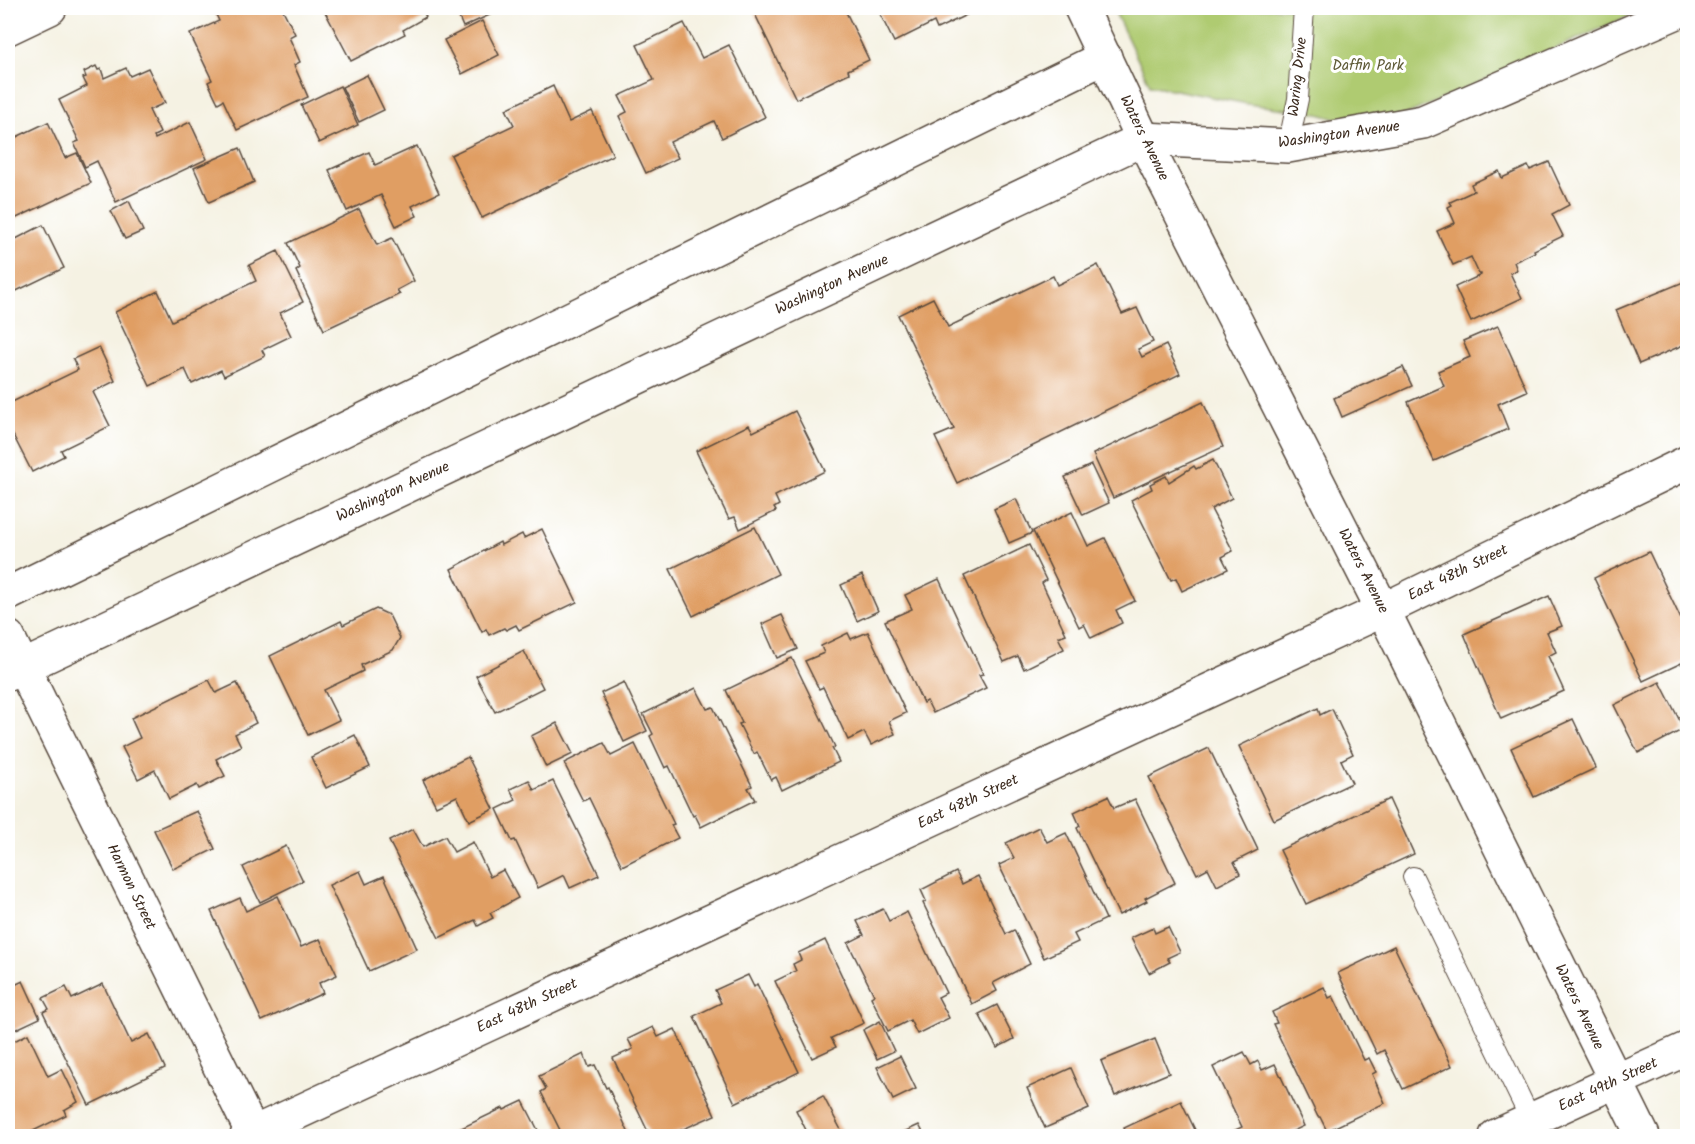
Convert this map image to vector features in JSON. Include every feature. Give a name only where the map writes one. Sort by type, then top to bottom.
[{"type":"street","points":[[8,28],[50,8]]},
{"type":"street","name":"Waters Avenue","points":[[1081,8],[1143,139],[1383,610],[1643,1137]]},
{"type":"street","name":"Washington Avenue","points":[[15,670],[1143,139],[1288,146],[1423,122],[1686,8]]},
{"type":"street","points":[[8,594],[1105,57]]},
{"type":"street","name":"East 48th Street","points":[[251,1136],[1383,610],[1688,462]]},
{"type":"street","name":"Harmon Street","points":[[8,637],[15,670],[251,1136]]},
{"type":"street","name":"East 49th Street","points":[[1496,1137],[1688,1048]]},
{"type":"lane","name":"Waring Drive","points":[[1288,146],[1298,99],[1304,8]]},
{"type":"lane","points":[[1413,877],[1531,1120]]},
{"type":"green space","name":"Daffin Park","points":[[1113,8],[1647,8],[1378,127],[1315,113],[1248,104],[1150,85]]},
{"type":"building","points":[[213,8],[282,8],[295,34],[289,37],[300,62],[294,65],[308,97],[237,130],[223,100],[218,103],[208,82],[212,80],[190,34],[219,21]]},
{"type":"building","points":[[323,8],[421,8],[426,17],[403,30],[405,34],[351,61]]},
{"type":"building","points":[[455,8],[505,8],[463,27]]},
{"type":"building","points":[[752,8],[844,8],[869,60],[848,70],[849,73],[796,99]]},
{"type":"building","points":[[877,8],[981,8],[937,29],[934,22],[894,42]]},
{"type":"building","points":[[482,21],[499,55],[462,74],[444,40]]},
{"type":"building","points":[[684,23],[702,58],[729,45],[765,117],[722,138],[714,121],[670,142],[678,158],[646,173],[619,116],[627,112],[619,96],[654,80],[637,45]]},
{"type":"building","points":[[96,66],[98,70],[101,69],[104,78],[126,68],[130,76],[148,68],[165,103],[149,110],[160,133],[154,136],[155,139],[190,122],[207,159],[116,202],[97,161],[85,167],[74,143],[79,141],[59,100],[87,86],[83,78],[86,77],[84,72]]},
{"type":"building","points":[[367,75],[384,110],[359,122],[342,87]]},
{"type":"building","points":[[340,86],[358,125],[319,143],[301,105]]},
{"type":"building","points":[[553,86],[569,122],[592,111],[613,155],[482,218],[451,155],[514,125],[506,109]]},
{"type":"building","points":[[48,122],[65,158],[77,153],[91,183],[8,222],[8,141]]},
{"type":"building","points":[[417,146],[439,193],[412,206],[417,216],[396,226],[381,195],[347,211],[329,170],[369,152],[375,165]]},
{"type":"building","points":[[240,148],[254,182],[209,202],[194,168]]},
{"type":"building","points":[[1549,162],[1569,205],[1552,214],[1563,236],[1514,262],[1517,270],[1510,273],[1522,298],[1471,322],[1455,287],[1481,274],[1471,257],[1453,265],[1437,231],[1455,223],[1448,207],[1452,205],[1450,202],[1474,191],[1471,184],[1499,171],[1502,178],[1528,166],[1530,170]]},
{"type":"building","points":[[1688,170],[1688,188],[1681,173]]},
{"type":"building","points":[[129,201],[143,231],[125,239],[111,211]]},
{"type":"building","points":[[359,209],[377,245],[392,238],[414,281],[397,290],[400,294],[324,330],[296,271],[300,268],[288,243]]},
{"type":"building","points":[[43,225],[64,268],[8,295],[8,243]]},
{"type":"building","points":[[278,251],[303,302],[280,313],[291,336],[262,350],[265,356],[224,376],[221,370],[192,384],[185,369],[150,386],[115,312],[158,291],[172,321],[256,281],[249,265]]},
{"type":"building","points":[[1098,265],[1122,314],[1137,308],[1153,342],[1138,349],[1142,357],[1166,345],[1180,374],[957,483],[935,437],[954,429],[898,315],[933,298],[948,327],[1053,276],[1057,285]]},
{"type":"building","points":[[1688,280],[1688,343],[1639,364],[1616,310]]},
{"type":"building","points":[[1498,326],[1527,391],[1498,404],[1508,429],[1434,461],[1408,402],[1444,386],[1438,371],[1470,357],[1463,341]]},
{"type":"building","points":[[99,347],[115,381],[93,392],[110,426],[61,450],[64,456],[32,472],[11,431],[8,433],[8,404],[78,370],[73,359]]},
{"type":"building","points":[[1403,367],[1412,386],[1342,417],[1334,398]]},
{"type":"building","points":[[1203,402],[1223,447],[1113,498],[1093,454]]},
{"type":"building","points":[[795,411],[825,471],[775,496],[779,505],[774,508],[776,511],[740,529],[735,517],[729,519],[696,451],[749,425],[753,432]]},
{"type":"building","points":[[1213,460],[1232,498],[1211,509],[1233,551],[1222,557],[1228,569],[1182,591],[1176,578],[1171,580],[1131,500],[1152,489],[1150,484],[1166,476],[1169,482],[1194,466],[1196,469]]},
{"type":"building","points":[[1091,465],[1109,503],[1083,515],[1065,477]]},
{"type":"building","points":[[1016,499],[1032,533],[1009,543],[994,509]]},
{"type":"building","points":[[1072,512],[1088,546],[1105,538],[1135,601],[1116,610],[1122,623],[1091,638],[1084,624],[1079,627],[1033,531]]},
{"type":"building","points":[[755,527],[778,574],[693,616],[670,569]]},
{"type":"building","points":[[542,529],[577,602],[519,630],[516,625],[489,635],[486,629],[482,632],[451,569],[500,542],[501,545],[522,534],[524,538]]},
{"type":"building","points":[[1029,545],[1046,580],[1042,583],[1066,634],[1058,637],[1064,649],[1024,669],[1018,656],[1004,662],[964,576]]},
{"type":"building","points":[[1649,552],[1688,634],[1688,660],[1643,681],[1594,578]]},
{"type":"building","points":[[862,575],[878,611],[857,621],[841,585]]},
{"type":"building","points":[[939,579],[983,674],[979,675],[986,688],[933,713],[927,701],[923,703],[885,621],[912,609],[905,595]]},
{"type":"building","points":[[1549,596],[1562,626],[1547,632],[1556,652],[1548,656],[1564,691],[1501,719],[1464,634]]},
{"type":"building","points":[[376,609],[389,615],[400,638],[393,650],[361,665],[363,671],[324,690],[339,720],[308,735],[270,656],[341,621],[343,625]]},
{"type":"building","points":[[782,615],[798,649],[777,658],[762,624]]},
{"type":"building","points":[[868,632],[906,713],[889,721],[895,734],[871,745],[864,732],[848,740],[823,687],[819,689],[805,661],[824,653],[821,646],[848,633],[851,639]]},
{"type":"building","points":[[524,651],[543,688],[495,712],[476,676]]},
{"type":"building","points":[[792,658],[835,747],[832,748],[839,762],[782,790],[776,777],[771,780],[757,752],[754,754],[726,690]]},
{"type":"building","points":[[209,680],[216,693],[237,683],[256,723],[235,734],[241,746],[216,759],[225,776],[199,789],[197,785],[169,799],[155,770],[138,779],[122,747],[140,738],[131,718]]},
{"type":"building","points":[[624,682],[647,731],[624,742],[601,693]]},
{"type":"building","points":[[1660,682],[1684,729],[1638,753],[1614,705]]},
{"type":"building","points":[[696,688],[707,709],[713,707],[752,786],[748,788],[755,800],[701,827],[695,815],[693,816],[669,766],[665,768],[650,736],[653,734],[643,714]]},
{"type":"building","points":[[1318,708],[1320,715],[1332,709],[1353,754],[1341,760],[1352,783],[1274,820],[1239,746]]},
{"type":"building","points":[[1573,719],[1596,768],[1534,797],[1511,748]]},
{"type":"building","points":[[557,723],[573,754],[546,767],[531,736]]},
{"type":"building","points":[[355,735],[370,767],[326,788],[311,757]]},
{"type":"building","points":[[604,743],[611,756],[635,744],[674,824],[671,825],[678,838],[622,866],[589,798],[583,801],[564,763]]},
{"type":"building","points":[[1209,748],[1258,850],[1234,862],[1240,874],[1217,886],[1208,868],[1197,874],[1149,777]]},
{"type":"building","points":[[468,757],[494,809],[469,821],[457,796],[436,806],[423,780]]},
{"type":"building","points":[[529,780],[534,790],[553,781],[599,875],[570,888],[564,875],[538,888],[497,809],[516,800],[510,789]]},
{"type":"building","points":[[1108,796],[1114,808],[1135,799],[1175,883],[1145,898],[1147,901],[1119,915],[1077,828],[1080,826],[1074,812]]},
{"type":"building","points":[[1389,799],[1414,854],[1306,904],[1280,850]]},
{"type":"building","points":[[197,811],[215,849],[173,869],[154,830]]},
{"type":"building","points":[[1039,827],[1047,842],[1066,833],[1106,919],[1074,934],[1078,942],[1044,958],[999,865],[1014,858],[1006,843]]},
{"type":"building","points":[[413,829],[423,847],[445,836],[454,852],[473,842],[490,877],[503,870],[518,898],[490,913],[493,918],[478,926],[475,920],[439,938],[389,841]]},
{"type":"building","points":[[286,846],[303,881],[260,902],[243,867]]},
{"type":"building","points":[[360,871],[366,884],[384,876],[417,949],[369,971],[329,885]]},
{"type":"building","points":[[956,872],[962,884],[978,876],[1006,934],[1014,930],[1030,964],[993,983],[997,991],[972,1004],[923,903],[926,901],[921,890]]},
{"type":"building","points":[[278,896],[301,947],[320,939],[337,975],[319,983],[323,993],[262,1021],[211,911],[240,898],[246,911]]},
{"type":"building","points":[[883,909],[889,921],[907,912],[946,993],[938,997],[949,1018],[917,1034],[910,1020],[888,1031],[871,997],[874,995],[848,943],[864,935],[857,921]]},
{"type":"building","points":[[1168,927],[1180,952],[1167,958],[1170,962],[1149,973],[1131,938],[1153,928],[1155,933]]},
{"type":"building","points":[[825,940],[864,1023],[831,1038],[836,1047],[812,1058],[775,981],[796,971],[793,964],[801,960],[798,953]]},
{"type":"building","points":[[1394,946],[1452,1066],[1403,1089],[1384,1050],[1377,1054],[1338,973]]},
{"type":"building","points":[[748,975],[754,987],[757,984],[799,1072],[735,1103],[694,1016],[721,1003],[715,990]]},
{"type":"building","points":[[23,981],[40,1018],[8,1033],[8,988]]},
{"type":"building","points":[[103,984],[131,1043],[149,1034],[165,1068],[89,1105],[43,1012],[49,1009],[43,998],[66,987],[72,999]]},
{"type":"building","points":[[1324,987],[1329,998],[1333,996],[1364,1060],[1369,1058],[1376,1072],[1372,1074],[1385,1103],[1327,1131],[1273,1024],[1277,1023],[1272,1012]]},
{"type":"building","points":[[997,1005],[1014,1039],[997,1048],[979,1014]]},
{"type":"building","points":[[880,1021],[894,1051],[877,1059],[863,1030]]},
{"type":"building","points":[[653,1027],[658,1037],[675,1029],[715,1115],[668,1136],[650,1136],[613,1058],[633,1049],[628,1039]]},
{"type":"building","points":[[28,1034],[48,1076],[62,1069],[78,1102],[64,1110],[66,1115],[23,1136],[8,1136],[8,1044]]},
{"type":"building","points":[[1155,1039],[1169,1073],[1115,1096],[1101,1061]]},
{"type":"building","points":[[1244,1052],[1251,1065],[1258,1061],[1262,1070],[1275,1064],[1304,1126],[1287,1134],[1289,1136],[1233,1136],[1231,1132],[1242,1127],[1213,1067]]},
{"type":"building","points":[[584,1054],[589,1067],[595,1065],[606,1088],[608,1087],[630,1136],[563,1136],[541,1092],[546,1089],[539,1076]]},
{"type":"building","points":[[900,1056],[916,1089],[893,1100],[877,1067]]},
{"type":"building","points":[[1071,1068],[1089,1109],[1045,1128],[1027,1088]]},
{"type":"building","points":[[823,1096],[841,1130],[828,1136],[809,1136],[796,1110]]},
{"type":"building","points":[[523,1101],[541,1136],[450,1136],[449,1134],[503,1108],[504,1110]]},
{"type":"building","points":[[1181,1101],[1198,1136],[1128,1136],[1124,1128]]},
{"type":"building","points":[[919,1125],[925,1136],[895,1136]]}]
